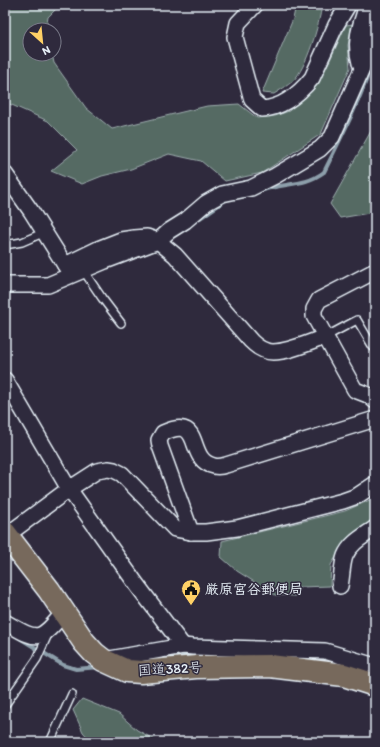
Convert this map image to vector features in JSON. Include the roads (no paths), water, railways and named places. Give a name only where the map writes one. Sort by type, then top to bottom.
[{"type":"highway","name":"国道382号","points":[[6,534],[49,590],[84,642],[94,653],[104,660],[127,671],[141,672],[191,653],[270,666],[344,675],[375,685]]},
{"type":"street","points":[[255,5],[238,23],[235,37],[252,100],[262,109],[276,106],[298,94],[312,78],[336,25],[348,5]]},
{"type":"street","points":[[362,69],[357,54],[357,41],[366,10],[365,5]]},
{"type":"street","points":[[5,285],[48,285],[79,266],[158,240],[206,203],[222,194],[251,188],[320,149],[332,138],[362,69],[375,18]]},
{"type":"street","points":[[5,174],[32,211],[45,232],[79,266]]},
{"type":"street","points":[[158,240],[175,255],[258,347],[273,352],[292,348],[325,337]]},
{"type":"street","points":[[375,271],[319,300],[314,309],[314,316],[355,390],[368,395],[375,401]]},
{"type":"street","points":[[5,380],[69,489],[137,585],[191,653]]},
{"type":"street","points":[[191,532],[160,446],[159,440],[163,433],[180,428],[185,429],[192,436],[200,458],[206,463],[214,466],[226,465],[375,419]]},
{"type":"street","points":[[6,534],[97,471],[108,469],[122,474],[176,529],[191,532],[206,532],[237,528],[343,501],[357,496],[375,484]]},
{"type":"street","points":[[340,586],[345,556],[355,543],[375,528]]},
{"type":"street","points":[[5,622],[28,636],[43,635],[50,630],[64,612]]},
{"type":"street","points":[[104,660],[191,653],[325,651],[375,666]]},
{"type":"lane","points":[[5,245],[22,242],[45,232]]},
{"type":"lane","points":[[79,266],[122,323]]},
{"type":"lane","points":[[325,337],[357,320],[373,347]]},
{"type":"lane","points":[[5,705],[37,659],[50,630]]},
{"type":"lane","points":[[50,742],[72,694]]},
{"type":"waterway","points":[[263,190],[309,180],[324,172],[359,99],[375,54]]},
{"type":"waterway","points":[[200,218],[227,199]]},
{"type":"waterway","points":[[18,637],[63,665],[76,669],[99,667]]},
{"type":"waterway","points":[[151,659],[176,656],[230,655]]},
{"type":"place","name":"厳原宮谷郵便局","points":[[191,606]]}]
